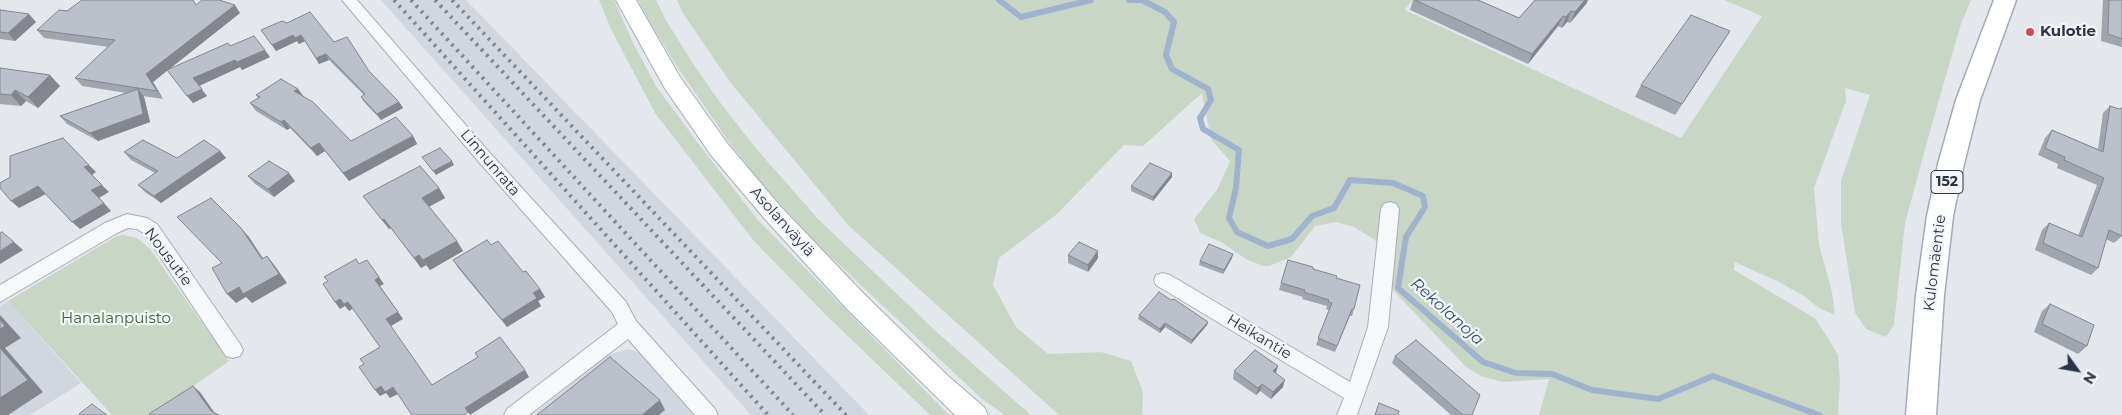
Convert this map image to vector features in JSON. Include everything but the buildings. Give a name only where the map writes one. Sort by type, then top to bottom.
[{"type":"main road","name":"Asolanväylä","points":[[626,0],[634,18],[672,82],[719,149],[772,212],[856,302],[939,384],[974,415]]},
{"type":"main road","name":"Kulomäentie","points":[[1920,415],[1940,216],[1951,164],[1968,100],[2005,0]]},
{"type":"street","name":"Linnunrata","points":[[349,0],[478,150],[619,307],[628,326],[708,415]]},
{"type":"street","points":[[1348,415],[1378,327],[1390,209]]},
{"type":"street","name":"Nousutie","points":[[0,294],[111,228],[127,221],[141,223],[150,229],[233,350]]},
{"type":"street","name":"Heikantie","points":[[1163,280],[1355,395]]},
{"type":"street","points":[[514,415],[628,326]]},
{"type":"shaded area","points":[[381,0],[466,0],[869,415],[751,415]]},
{"type":"shaded area","points":[[8,301],[81,383],[30,415],[0,415],[0,306]]},
{"type":"shaded area","points":[[628,349],[640,353],[696,415],[533,415],[608,355]]},
{"type":"green space","points":[[599,0],[614,0],[634,45],[656,86],[758,220],[949,415],[930,415],[827,316],[753,240],[655,113],[611,29]]},
{"type":"green space","points":[[638,0],[656,0],[667,22],[719,101],[754,146],[818,219],[940,335],[1031,415],[1005,415],[982,399],[816,243],[761,183],[729,142],[676,65]]},
{"type":"green space","points":[[677,0],[1412,0],[1405,10],[1681,138],[1762,16],[1724,0],[1971,0],[1961,24],[1905,223],[1894,325],[1886,337],[1866,329],[1855,313],[1841,223],[1841,181],[1870,95],[1845,88],[1846,101],[1814,188],[1819,245],[1832,292],[1835,315],[1819,308],[1804,296],[1779,282],[1735,262],[1734,270],[1816,319],[1838,355],[1840,381],[1838,415],[1539,415],[1549,379],[1503,382],[1483,377],[1466,367],[1389,286],[1396,253],[1354,227],[1336,222],[1315,226],[1291,257],[1269,266],[1263,266],[1246,259],[1221,242],[1200,233],[1194,219],[1217,190],[1230,161],[1211,139],[1202,93],[1143,146],[1124,145],[1057,214],[999,258],[993,285],[1016,327],[1048,354],[1101,352],[1131,361],[1143,392],[1142,415],[1059,415],[848,225],[730,82],[684,15]]},
{"type":"green space","name":"Hanalanpuisto","points":[[123,235],[137,238],[150,249],[229,361],[152,415],[112,415],[8,301],[115,237]]},
{"type":"waterway","name":"Rekolanoja","points":[[999,0],[1021,17],[1091,0]]},
{"type":"waterway","name":"Rekolanoja","points":[[1129,0],[1142,0],[1165,12],[1174,22],[1166,55],[1172,69],[1208,89],[1211,100],[1200,118],[1203,129],[1239,150],[1236,188],[1229,218],[1237,232],[1268,246],[1292,239],[1312,216],[1334,208],[1350,180],[1393,183],[1423,196],[1425,207],[1406,237],[1398,288],[1483,362],[1516,373],[1552,374],[1592,390],[1658,399],[1713,376],[1819,415]]},
{"type":"railway","points":[[394,0],[768,415]]},
{"type":"railway","points":[[411,0],[793,415]]},
{"type":"railway","points":[[435,0],[825,415]]},
{"type":"railway","points":[[452,0],[846,415]]},
{"type":"place","name":"Kulotie","points":[[2030,32]]}]
